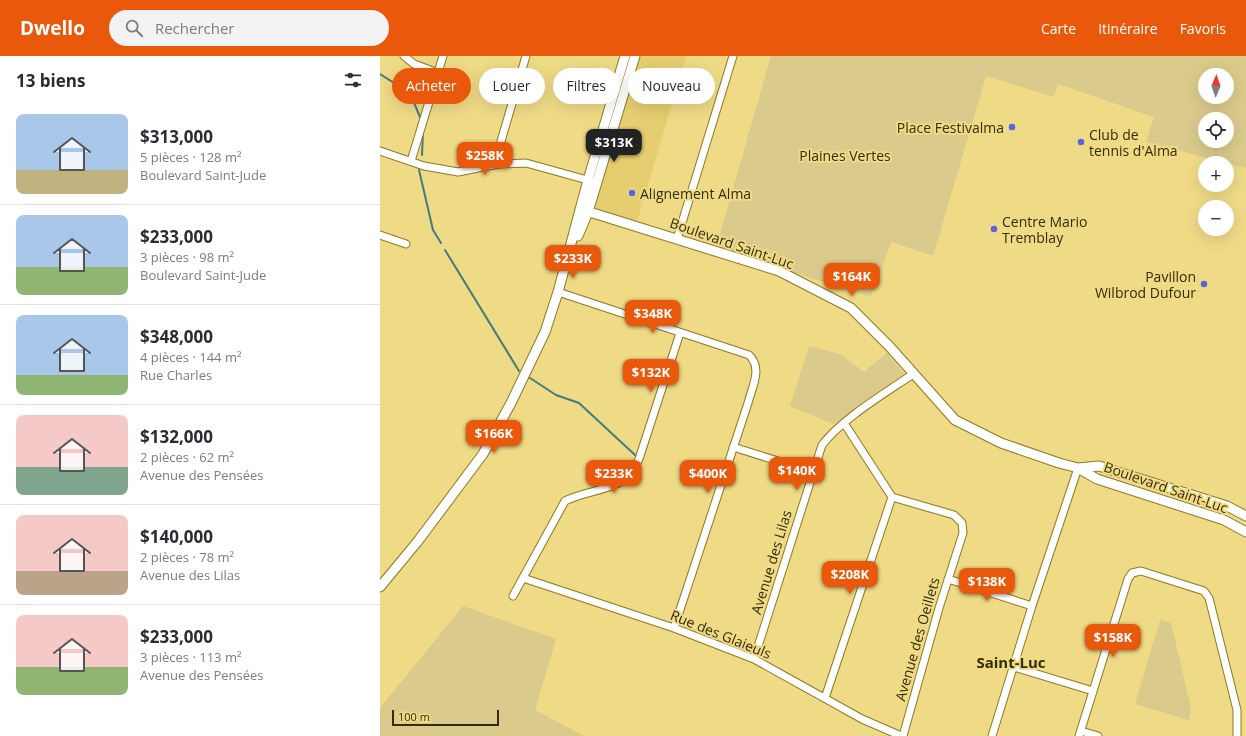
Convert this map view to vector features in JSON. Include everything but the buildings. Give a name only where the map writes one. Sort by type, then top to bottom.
[{"type":"street","points":[[404,56],[414,64],[425,68]]},
{"type":"street","points":[[439,68],[443,56]]},
{"type":"street","points":[[498,164],[499,148],[526,56]]},
{"type":"street","points":[[584,210],[588,180],[625,56]]},
{"type":"street","points":[[380,587],[418,541],[483,454],[511,403],[545,332],[584,210],[597,183],[635,56]]},
{"type":"street","points":[[677,239],[733,56]]},
{"type":"street","points":[[411,161],[428,104]]},
{"type":"street","points":[[380,151],[424,166],[458,172],[498,164],[526,163],[597,183]]},
{"type":"street","name":"Boulevard Saint-Luc","points":[[584,210],[779,271],[851,308],[890,347],[955,420],[1001,443],[1078,468],[1096,479],[1224,520],[1246,532]]},
{"type":"street","points":[[380,235],[406,244]]},
{"type":"street","points":[[558,292],[749,355],[755,361],[757,370],[674,628]]},
{"type":"street","points":[[513,596],[566,501],[575,496],[621,481],[631,473],[640,459],[680,333]]},
{"type":"street","name":"Avenue des Lilas","points":[[754,659],[822,445],[830,435],[844,423],[913,374]]},
{"type":"street","points":[[825,698],[892,497],[844,423]]},
{"type":"street","points":[[733,447],[813,472]]},
{"type":"street","name":"Boulevard Saint-Luc","points":[[1078,468],[1099,466],[1227,506],[1246,516]]},
{"type":"street","points":[[992,736],[1032,606],[1078,468]]},
{"type":"street","name":"Avenue des Oeillets","points":[[892,497],[954,515],[962,522],[963,533],[902,736]]},
{"type":"street","points":[[1098,736],[1080,733],[1128,579],[1132,574],[1141,571],[1204,591],[1209,598],[1237,710],[1236,736]]},
{"type":"street","name":"Rue des Glaieuls","points":[[523,578],[674,628],[754,659],[862,719],[902,736]]},
{"type":"street","points":[[948,579],[1032,606]]},
{"type":"street","points":[[1014,667],[1093,691]]},
{"type":"shaded area","points":[[637,56],[686,56],[682,68],[633,68]]},
{"type":"shaded area","points":[[628,86],[628,104],[672,104],[636,225],[590,211]]},
{"type":"green space","name":"Plaines Vertes","points":[[771,56],[1246,56],[1246,168],[1234,165],[1234,156],[1200,156],[1146,142],[1154,117],[1058,84],[1054,97],[986,76],[933,256],[891,242],[871,297],[716,248]]},
{"type":"green space","points":[[809,346],[840,354],[864,372],[887,353],[904,374],[833,424],[790,406]]},
{"type":"green space","points":[[463,606],[556,639],[535,710],[584,736],[380,736],[380,708]]},
{"type":"green space","points":[[1160,620],[1171,623],[1191,708],[1189,720],[1135,704]]},
{"type":"waterway","points":[[380,74],[410,93],[420,117]]},
{"type":"waterway","points":[[422,155],[423,132]]},
{"type":"waterway","points":[[419,170],[433,230],[441,243]]},
{"type":"waterway","points":[[445,250],[519,371]]},
{"type":"waterway","points":[[530,378],[556,395],[579,403],[635,455]]},
{"type":"place","name":"Place Festivalma","points":[[1012,127]]},
{"type":"place","name":"Club de tennis d'Alma","points":[[1081,142]]},
{"type":"place","name":"Alignement Alma","points":[[632,193]]},
{"type":"place","name":"Centre Mario Tremblay","points":[[994,229]]},
{"type":"place","name":"Pavillon Wilbrod Dufour","points":[[1204,284]]},
{"type":"district","name":"Saint-Luc","points":[[1011,662]]}]
